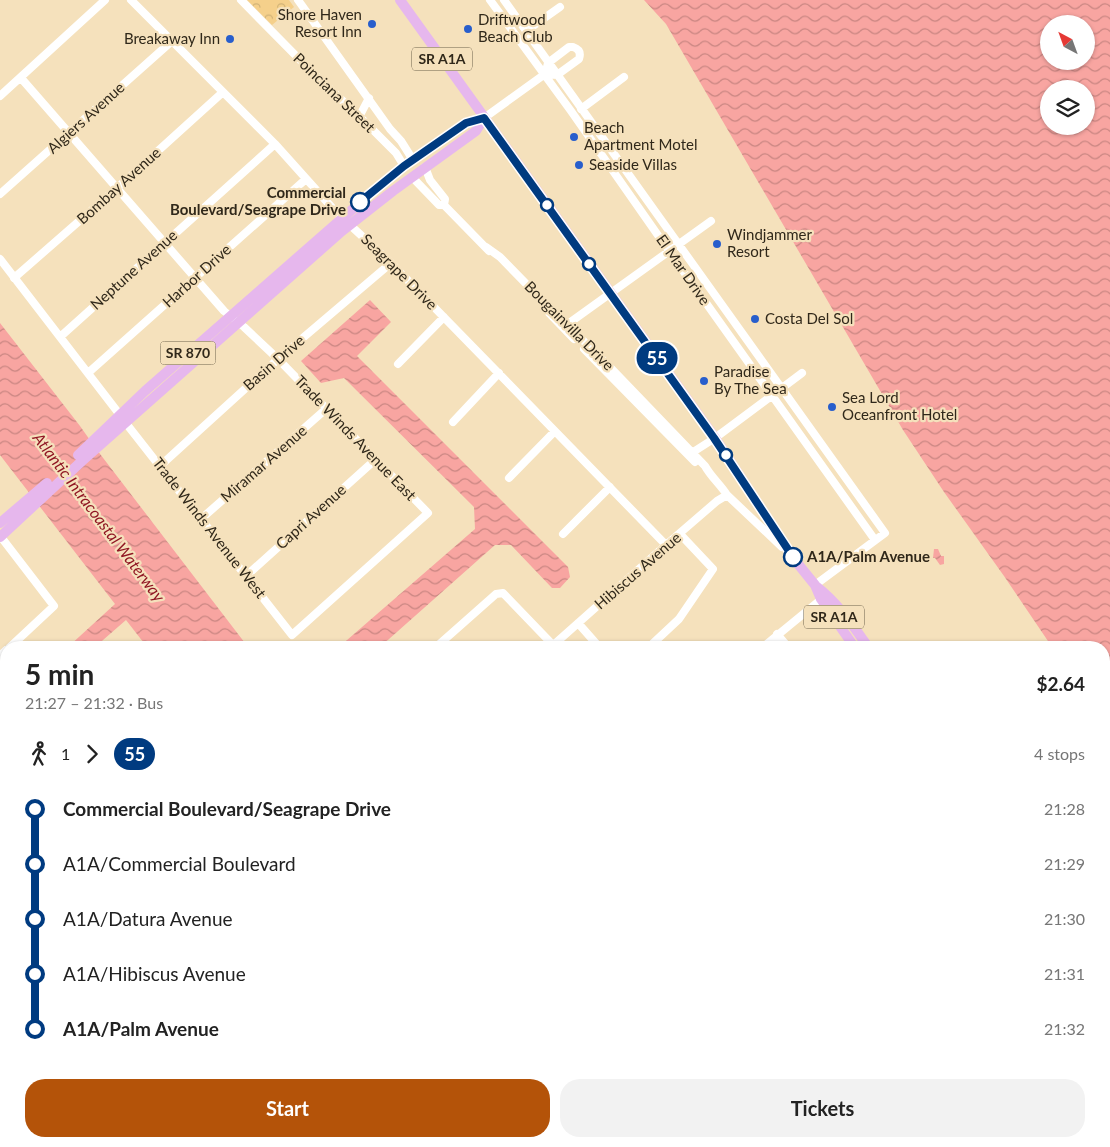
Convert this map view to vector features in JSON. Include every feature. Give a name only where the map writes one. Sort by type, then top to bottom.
[{"type":"main road","name":"SR A1A","points":[[400,0],[714,438],[794,559],[824,597],[851,641]]},
{"type":"main road","name":"SR 870","points":[[0,537],[28,505],[234,319],[342,218],[404,166],[466,123],[484,118]]},
{"type":"main road","name":"SR 870","points":[[123,418],[128,406],[376,203],[476,131],[484,118]]},
{"type":"main road","points":[[412,177],[414,169],[413,160]]},
{"type":"main road","name":"SR 870","points":[[0,523],[28,505]]},
{"type":"main road","name":"SR A1A","points":[[824,597],[851,623],[864,641]]},
{"type":"street","points":[[0,96],[105,0]]},
{"type":"street","name":"Seagrape Drive","points":[[131,0],[275,144],[342,218],[391,262],[666,545]]},
{"type":"street","name":"Poinciana Street","points":[[241,0],[393,150],[404,166]]},
{"type":"street","points":[[298,0],[413,160]]},
{"type":"street","name":"El Mar Drive","points":[[490,0],[545,74],[875,540],[885,533],[504,0]]},
{"type":"street","points":[[526,31],[560,7]]},
{"type":"street","name":"Algiers Avenue","points":[[0,194],[172,41]]},
{"type":"street","points":[[484,118],[545,74],[548,63],[569,47],[579,51],[579,59],[557,75],[545,74]]},
{"type":"street","points":[[581,109],[624,77]]},
{"type":"street","points":[[21,78],[195,278]]},
{"type":"street","name":"Bombay Avenue","points":[[14,278],[224,92]]},
{"type":"street","points":[[362,119],[369,98]]},
{"type":"street","points":[[393,150],[401,141]]},
{"type":"street","name":"Neptune Avenue","points":[[60,337],[275,144]]},
{"type":"street","name":"Bougainvilla Drive","points":[[425,167],[430,180],[445,199],[444,205],[486,247],[519,284],[565,326],[681,440],[690,454]]},
{"type":"street","points":[[412,177],[439,205],[444,205]]},
{"type":"street","name":"Harbor Drive","points":[[88,373],[306,179]]},
{"type":"street","points":[[565,326],[711,221]]},
{"type":"street","name":"Trade Winds Avenue West","points":[[0,259],[292,634]]},
{"type":"street","name":"Basin Drive","points":[[160,466],[391,262]]},
{"type":"street","name":"Trade Winds Avenue East","points":[[195,278],[224,311],[278,360],[428,513],[292,634]]},
{"type":"street","points":[[398,364],[444,317]]},
{"type":"street","name":"Bougainvilla Drive","points":[[565,326],[690,454],[705,466],[724,489],[727,496],[794,559]]},
{"type":"street","points":[[453,422],[499,373]]},
{"type":"street","points":[[690,454],[802,373]]},
{"type":"street","name":"Miramar Avenue","points":[[202,519],[326,409]]},
{"type":"street","points":[[509,478],[555,431]]},
{"type":"street","points":[[681,440],[704,445]]},
{"type":"street","name":"Capri Avenue","points":[[246,576],[376,459]]},
{"type":"street","points":[[563,534],[610,487]]},
{"type":"street","name":"Hibiscus Avenue","points":[[557,641],[717,501],[727,496]]},
{"type":"street","points":[[655,641],[679,619],[713,569],[680,534]]},
{"type":"street","points":[[0,537],[54,606],[16,641]]},
{"type":"street","points":[[815,585],[875,540]]},
{"type":"street","points":[[443,641],[496,594],[503,593],[546,641]]},
{"type":"street","points":[[770,641],[824,597]]},
{"type":"street","points":[[578,623],[594,641]]},
{"type":"street","points":[[777,634],[783,641]]},
{"type":"green space","points":[[247,0],[289,0],[294,7],[272,25]]},
{"type":"water","points":[[644,0],[1110,0],[1110,641],[1048,641],[903,430],[666,24]]},
{"type":"water","points":[[370,300],[391,322],[357,356],[568,567],[570,577],[560,588],[552,588],[511,545],[495,545],[387,641],[346,641],[475,529],[474,507],[344,378],[321,383],[301,361]]},
{"type":"water","name":"Atlantic Intracoastal Waterway","points":[[0,323],[243,641],[142,641],[126,620],[102,641],[75,641],[115,604],[0,455]]},
{"type":"water","points":[[934,549],[938,549],[941,556],[944,556],[944,564],[940,565],[933,558]]},
{"type":"bus line","name":"55","points":[[360,202],[404,166],[466,123],[484,118],[714,438],[793,557]]},
{"type":"place","name":"Shore Haven Resort Inn","points":[[372,24]]},
{"type":"place","name":"Driftwood Beach Club","points":[[468,29]]},
{"type":"place","name":"Breakaway Inn","points":[[230,39]]},
{"type":"place","name":"Beach Apartment Motel","points":[[574,137]]},
{"type":"place","name":"Seaside Villas","points":[[579,165]]},
{"type":"place","name":"Commercial Boulevard/Seagrape Drive","points":[[360,202]]},
{"type":"place","name":"Windjammer Resort","points":[[717,244]]},
{"type":"place","name":"Costa Del Sol","points":[[755,319]]},
{"type":"place","name":"Paradise By The Sea","points":[[704,381]]},
{"type":"place","name":"Sea Lord Oceanfront Hotel","points":[[832,407]]},
{"type":"place","name":"A1A/Palm Avenue","points":[[793,557]]}]
